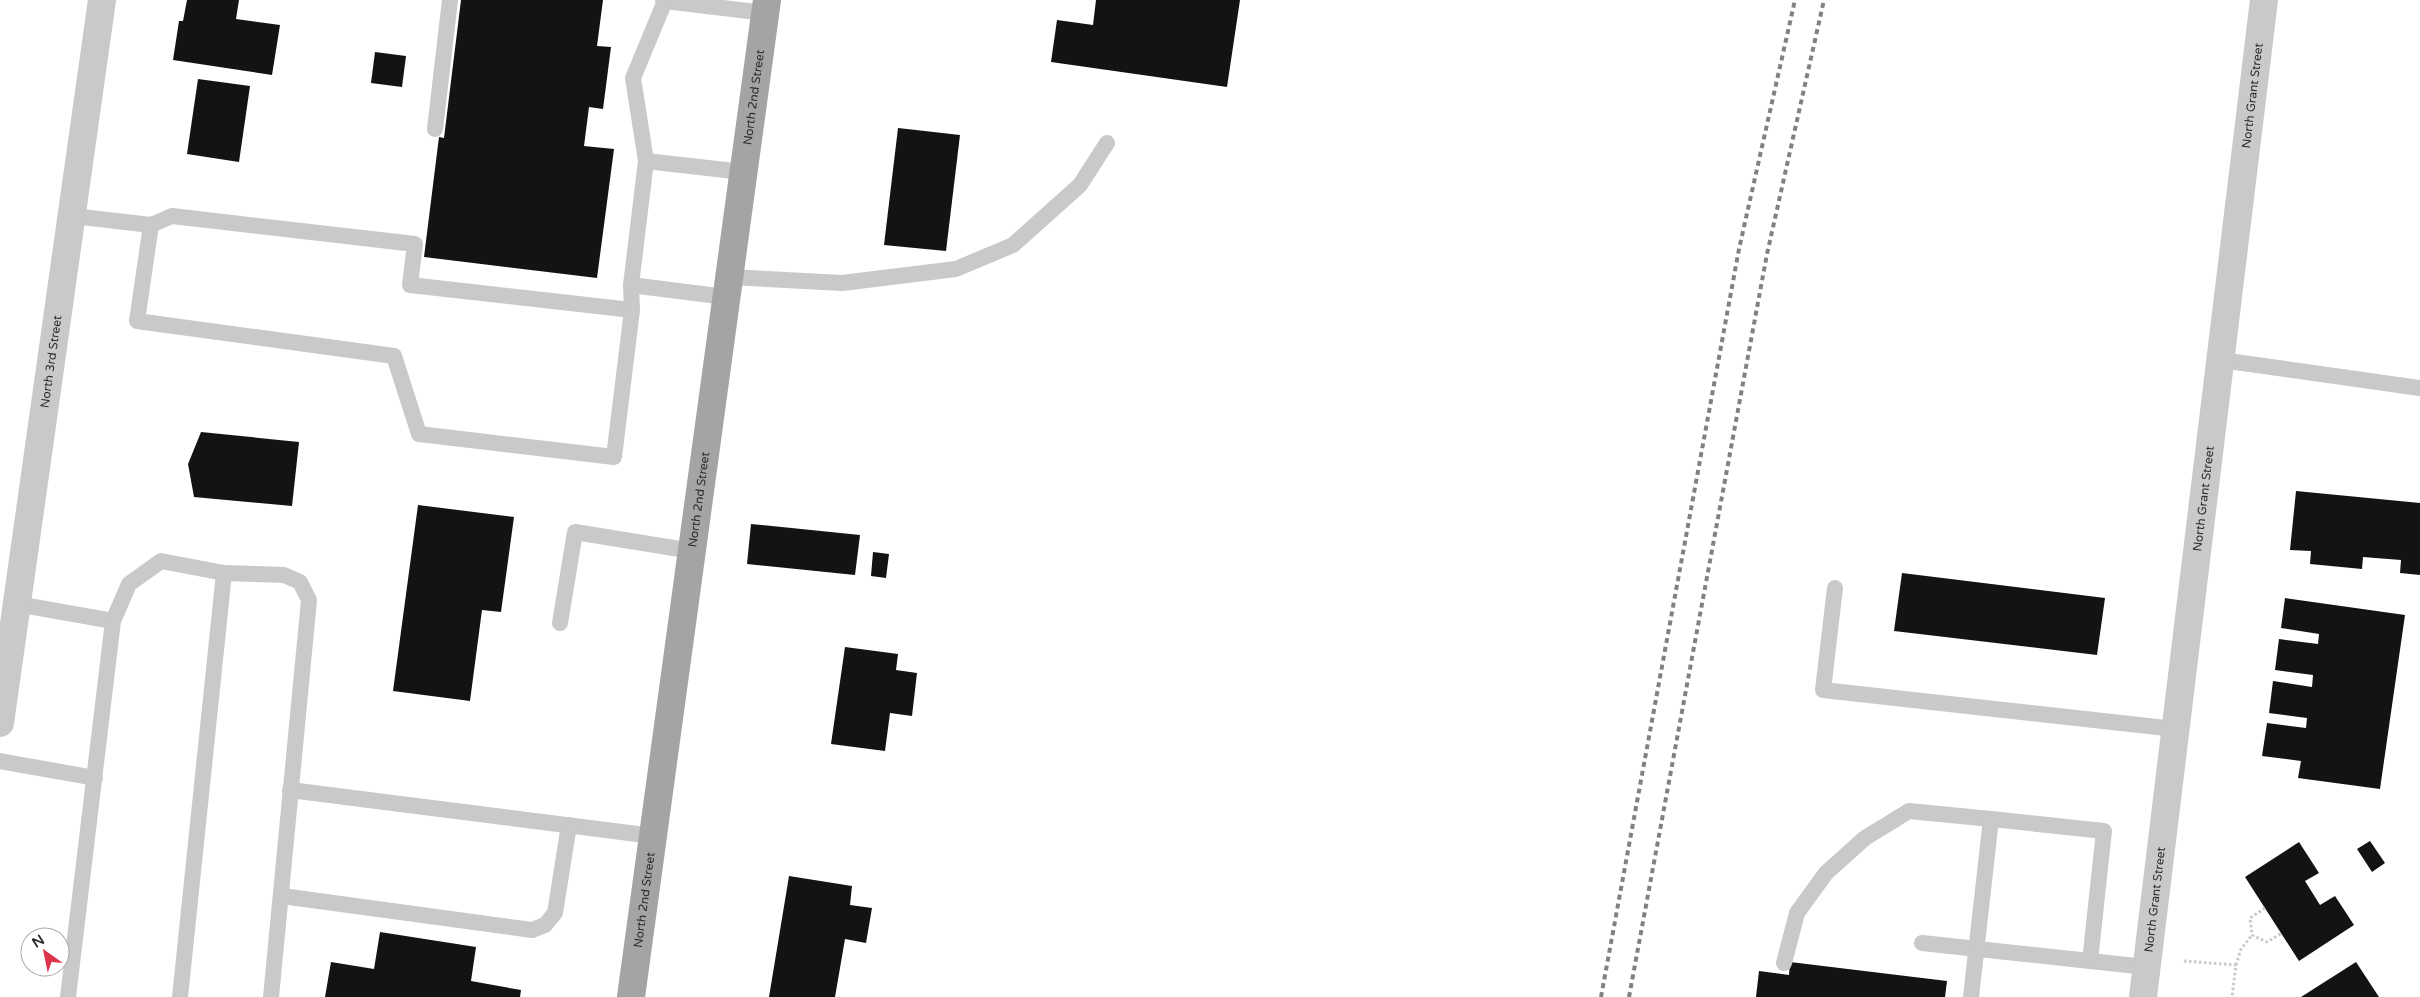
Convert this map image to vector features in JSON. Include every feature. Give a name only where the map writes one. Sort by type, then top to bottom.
[{"type":"main road","name":"North 2nd Street","points":[[630,997],[766,6]]},
{"type":"street","name":"North 3rd Street","points":[[0,723],[102,0]]},
{"type":"street","name":"North Grant Street","points":[[2143,997],[2264,0]]},
{"type":"lane","points":[[434,129],[450,0]]},
{"type":"lane","points":[[150,225],[137,322],[394,356],[420,434],[614,457],[632,310],[631,285],[646,161],[633,78],[664,1],[766,6]]},
{"type":"lane","points":[[631,285],[728,287],[842,283],[956,269],[1013,245],[1080,185],[1107,143]]},
{"type":"lane","points":[[646,161],[743,172]]},
{"type":"lane","points":[[73,216],[150,225],[172,216],[415,244],[410,285],[632,310]]},
{"type":"lane","points":[[2220,360],[2420,388]]},
{"type":"lane","points":[[560,623],[575,532],[692,550]]},
{"type":"lane","points":[[68,997],[114,621],[129,584],[161,561],[224,573],[284,575],[300,582],[309,600],[271,997]]},
{"type":"lane","points":[[180,997],[224,573]]},
{"type":"lane","points":[[1835,588],[1823,690],[2175,730]]},
{"type":"lane","points":[[17,604],[114,621]]},
{"type":"lane","points":[[0,761],[95,778]]},
{"type":"lane","points":[[290,790],[653,836]]},
{"type":"lane","points":[[1784,963],[1797,912],[1826,873],[1865,838],[1909,811],[2104,831],[2090,961]]},
{"type":"lane","points":[[1971,997],[1991,819]]},
{"type":"lane","points":[[282,896],[532,930],[545,925],[555,913],[569,825]]},
{"type":"lane","points":[[1922,943],[2090,961],[2147,962]]},
{"type":"path","points":[[2232,997],[2236,965],[2241,949],[2252,936],[2250,918],[2265,908]]},
{"type":"path","points":[[2252,936],[2267,942],[2282,933]]},
{"type":"path","points":[[2147,962],[2236,965]]},
{"type":"building","points":[[187,0],[239,0],[236,19],[280,25],[272,75],[173,60],[179,21],[183,21]]},
{"type":"building","points":[[461,0],[603,0],[597,46],[611,47],[603,109],[589,107],[584,146],[614,149],[597,278],[424,257],[439,137],[444,138]]},
{"type":"building","points":[[1096,0],[1240,0],[1227,87],[1051,62],[1057,20],[1093,25]]},
{"type":"building","points":[[375,52],[406,56],[402,87],[371,83]]},
{"type":"building","points":[[198,79],[250,86],[239,162],[187,154]]},
{"type":"building","points":[[898,128],[960,135],[946,251],[884,245]]},
{"type":"building","points":[[201,432],[299,442],[292,506],[194,497],[188,464]]},
{"type":"building","points":[[2296,491],[2420,503],[2420,575],[2400,573],[2401,560],[2363,557],[2362,569],[2310,564],[2311,551],[2290,550]]},
{"type":"building","points":[[418,505],[514,517],[501,612],[482,610],[470,701],[393,691]]},
{"type":"building","points":[[751,524],[860,535],[855,575],[747,564]]},
{"type":"building","points":[[873,552],[889,554],[886,578],[871,576]]},
{"type":"building","points":[[1902,573],[2105,598],[2097,655],[1894,631]]},
{"type":"building","points":[[2285,598],[2405,615],[2380,789],[2298,778],[2301,761],[2262,756],[2267,723],[2306,728],[2307,718],[2269,713],[2273,681],[2312,687],[2313,675],[2275,670],[2279,639],[2318,644],[2319,634],[2281,628]]},
{"type":"building","points":[[845,647],[898,654],[896,670],[917,673],[912,716],[890,713],[885,751],[831,744]]},
{"type":"building","points":[[2370,841],[2385,863],[2372,872],[2357,849]]},
{"type":"building","points":[[2299,842],[2319,873],[2305,881],[2320,905],[2335,896],[2354,925],[2299,961],[2245,877]]},
{"type":"building","points":[[789,876],[852,886],[850,905],[872,908],[866,943],[845,939],[835,997],[769,997]]},
{"type":"building","points":[[380,932],[476,947],[471,981],[521,990],[520,997],[325,997],[331,962],[374,969]]},
{"type":"building","points":[[1790,962],[1947,981],[1945,997],[1756,997],[1759,971],[1789,975]]},
{"type":"building","points":[[2356,962],[2379,997],[2301,997]]},
{"type":"railway","points":[[1601,997],[1739,249],[1795,0]]},
{"type":"railway","points":[[1629,997],[1767,254],[1824,0]]}]
